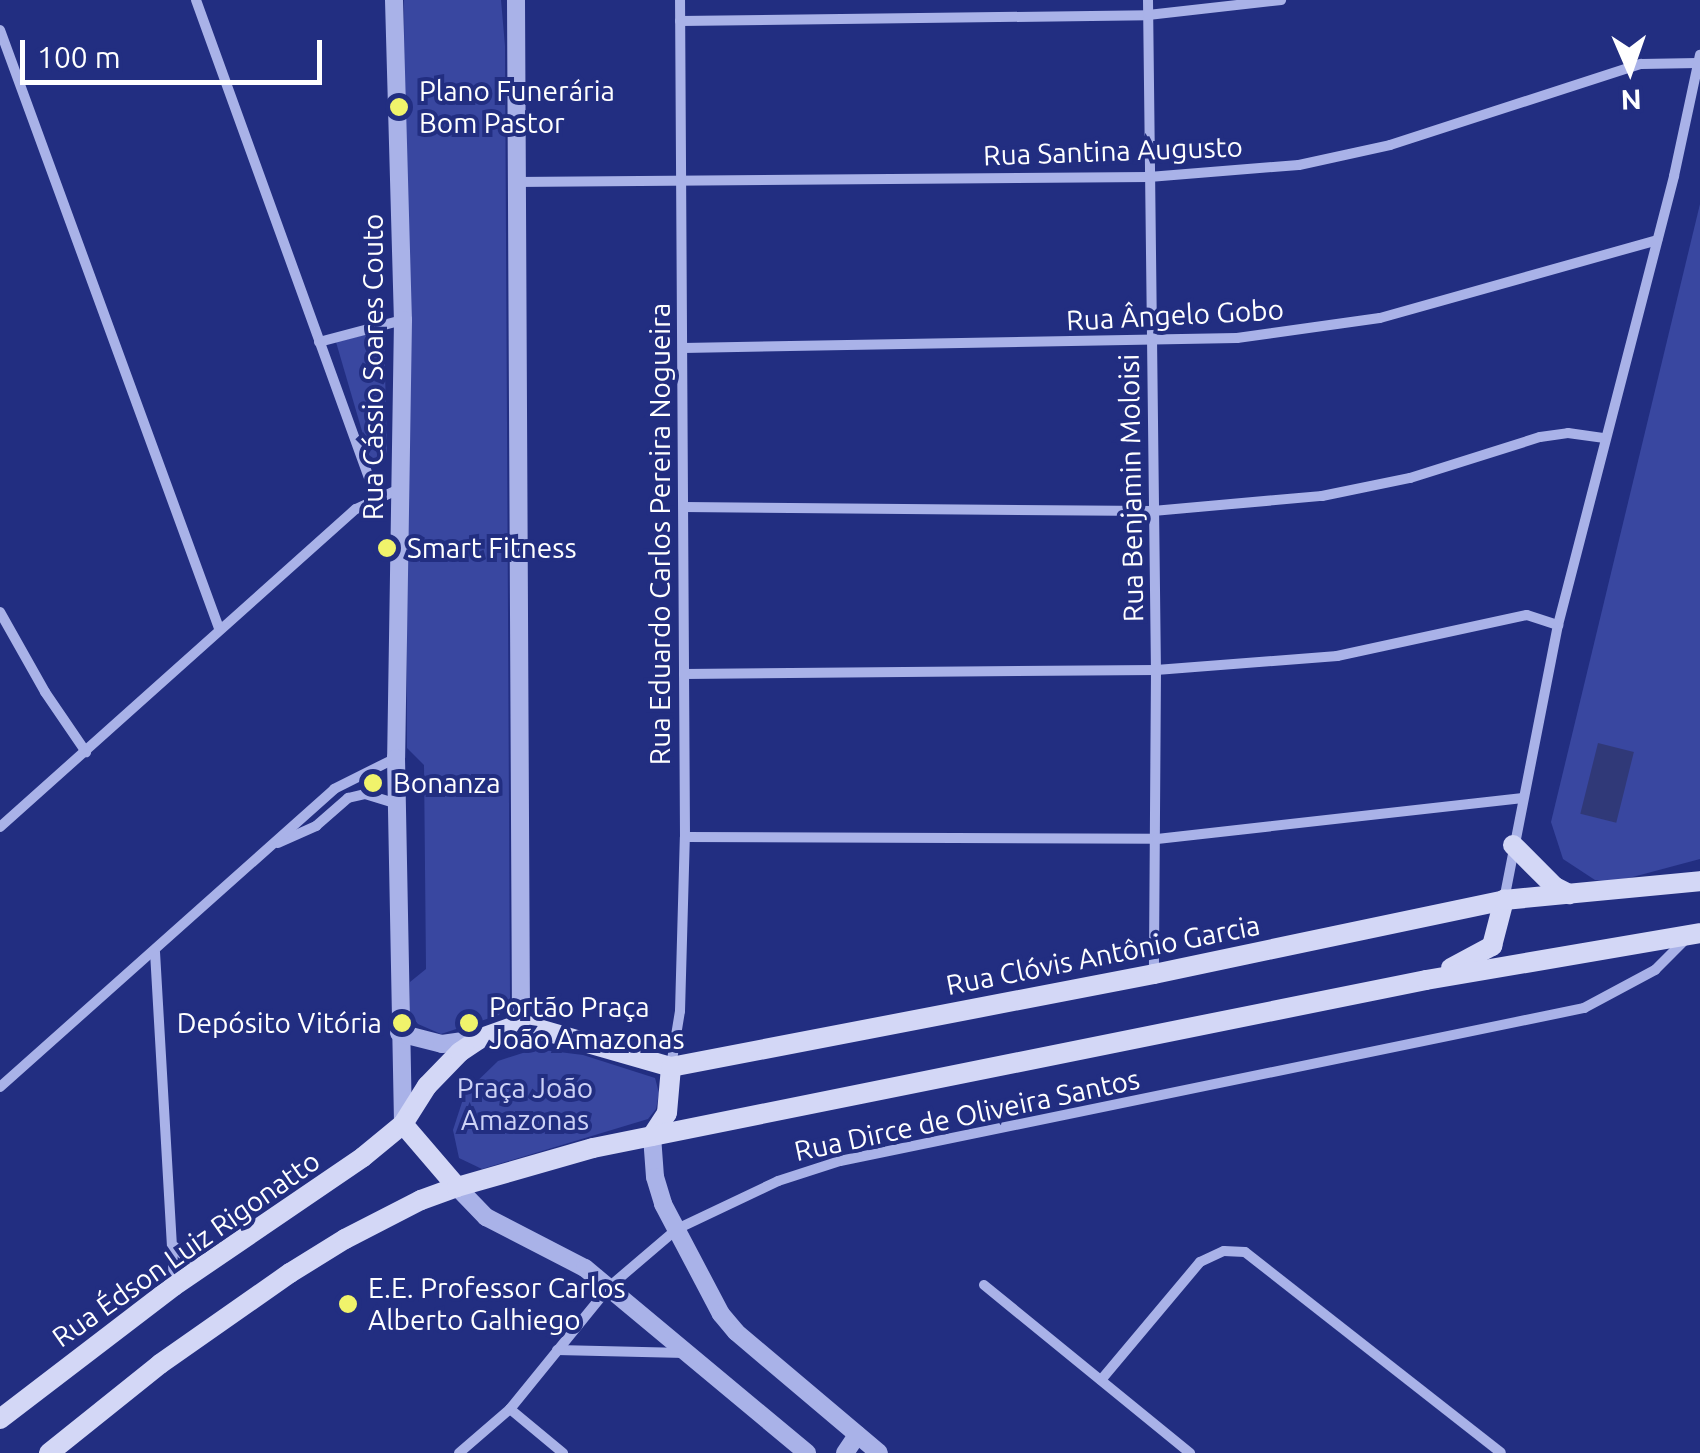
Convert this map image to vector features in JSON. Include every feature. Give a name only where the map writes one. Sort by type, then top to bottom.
[{"type":"main road","points":[[1513,844],[1555,887],[1569,894]]},
{"type":"main road","name":"Rua Clóvis Antônio Garcia","points":[[521,1024],[671,1066],[1154,974],[1504,900],[1700,881]]},
{"type":"main road","points":[[1426,980],[1492,946],[1504,900]]},
{"type":"main road","points":[[49,1453],[160,1364],[290,1273],[376,1223],[457,1187],[546,1159],[652,1136],[1426,980],[1695,934]]},
{"type":"main road","points":[[478,1038],[521,1024]]},
{"type":"main road","name":"Rua Édson Luiz Rigonatto","points":[[1,1416],[174,1286],[348,1168],[404,1124],[436,1076],[478,1038]]},
{"type":"main road","points":[[652,1136],[667,1113],[671,1066]]},
{"type":"main road","points":[[404,1124],[457,1187]]},
{"type":"street","points":[[196,0],[377,500]]},
{"type":"street","name":"Rua Cássio Soares Couto","points":[[394,0],[403,320],[396,804],[404,1124]]},
{"type":"street","points":[[516,0],[521,1024]]},
{"type":"street","name":"Rua Eduardo Carlos Pereira Nogueira","points":[[671,1066],[680,1012],[684,836],[680,0]]},
{"type":"street","name":"Rua Benjamin Moloisi","points":[[1148,0],[1156,670],[1154,974]]},
{"type":"street","points":[[680,21],[1148,15],[1281,0]]},
{"type":"street","points":[[0,30],[219,628]]},
{"type":"street","points":[[1504,900],[1558,625],[1699,59]]},
{"type":"street","name":"Rua Santina Augusto","points":[[514,182],[1149,177],[1341,158],[1641,64],[1699,59]]},
{"type":"street","name":"Rua Ângelo Gobo","points":[[683,348],[1237,338],[1380,318],[1657,240]]},
{"type":"street","points":[[319,342],[403,320]]},
{"type":"street","points":[[684,507],[1153,511],[1322,496],[1410,478],[1540,437],[1568,434],[1606,438]]},
{"type":"street","points":[[0,827],[356,509],[399,489]]},
{"type":"street","points":[[0,612],[45,692],[86,752]]},
{"type":"street","points":[[684,674],[1156,670],[1338,656],[1527,615],[1558,625]]},
{"type":"street","points":[[0,1087],[349,778],[396,758]]},
{"type":"street","points":[[272,844],[316,826],[348,798],[366,794],[396,804]]},
{"type":"street","points":[[684,836],[1157,839],[1521,798]]},
{"type":"street","name":"Rua Dirce de Oliveira Santos","points":[[459,1453],[510,1409],[609,1288],[676,1229],[778,1181],[840,1161],[1584,1008],[1655,970],[1695,934]]},
{"type":"street","points":[[155,952],[175,1247],[174,1286]]},
{"type":"street","points":[[399,1033],[442,1044],[478,1038]]},
{"type":"street","points":[[652,1136],[658,1191],[709,1294],[736,1332],[879,1453]]},
{"type":"street","points":[[457,1187],[486,1217],[585,1268],[807,1453]]},
{"type":"street","points":[[175,1247],[198,1270]]},
{"type":"street","points":[[1101,1380],[1200,1262],[1224,1251],[1245,1252],[1500,1453]]},
{"type":"street","points":[[984,1286],[1190,1453]]},
{"type":"street","points":[[557,1350],[689,1352]]},
{"type":"street","points":[[510,1409],[563,1453]]},
{"type":"street","points":[[845,1453],[857,1435]]},
{"type":"green space","points":[[404,0],[501,0],[505,46],[510,998],[499,1015],[441,1034],[418,1024],[410,1014],[410,982],[426,969],[424,765],[407,748]]},
{"type":"green space","points":[[1700,204],[1700,859],[1614,882],[1595,880],[1563,859],[1551,822]]},
{"type":"green space","points":[[384,330],[387,453],[381,464],[369,455],[336,342]]},
{"type":"green space","name":"Praça João Amazonas","points":[[535,1049],[583,1055],[655,1078],[659,1093],[656,1109],[648,1119],[482,1169],[459,1158],[453,1130],[465,1093],[498,1061]]},
{"type":"water","points":[[1598,743],[1634,752],[1616,823],[1580,814]]},
{"type":"place","name":"Plano Funerária Bom Pastor","points":[[399,107]]},
{"type":"place","name":"Smart Fitness","points":[[387,548]]},
{"type":"place","name":"Bonanza","points":[[373,783]]},
{"type":"place","name":"Depósito Vitória","points":[[402,1023]]},
{"type":"place","name":"Portão Praça João Amazonas","points":[[469,1023]]},
{"type":"place","name":"E.E. Professor Carlos Alberto Galhiego","points":[[348,1304]]}]
